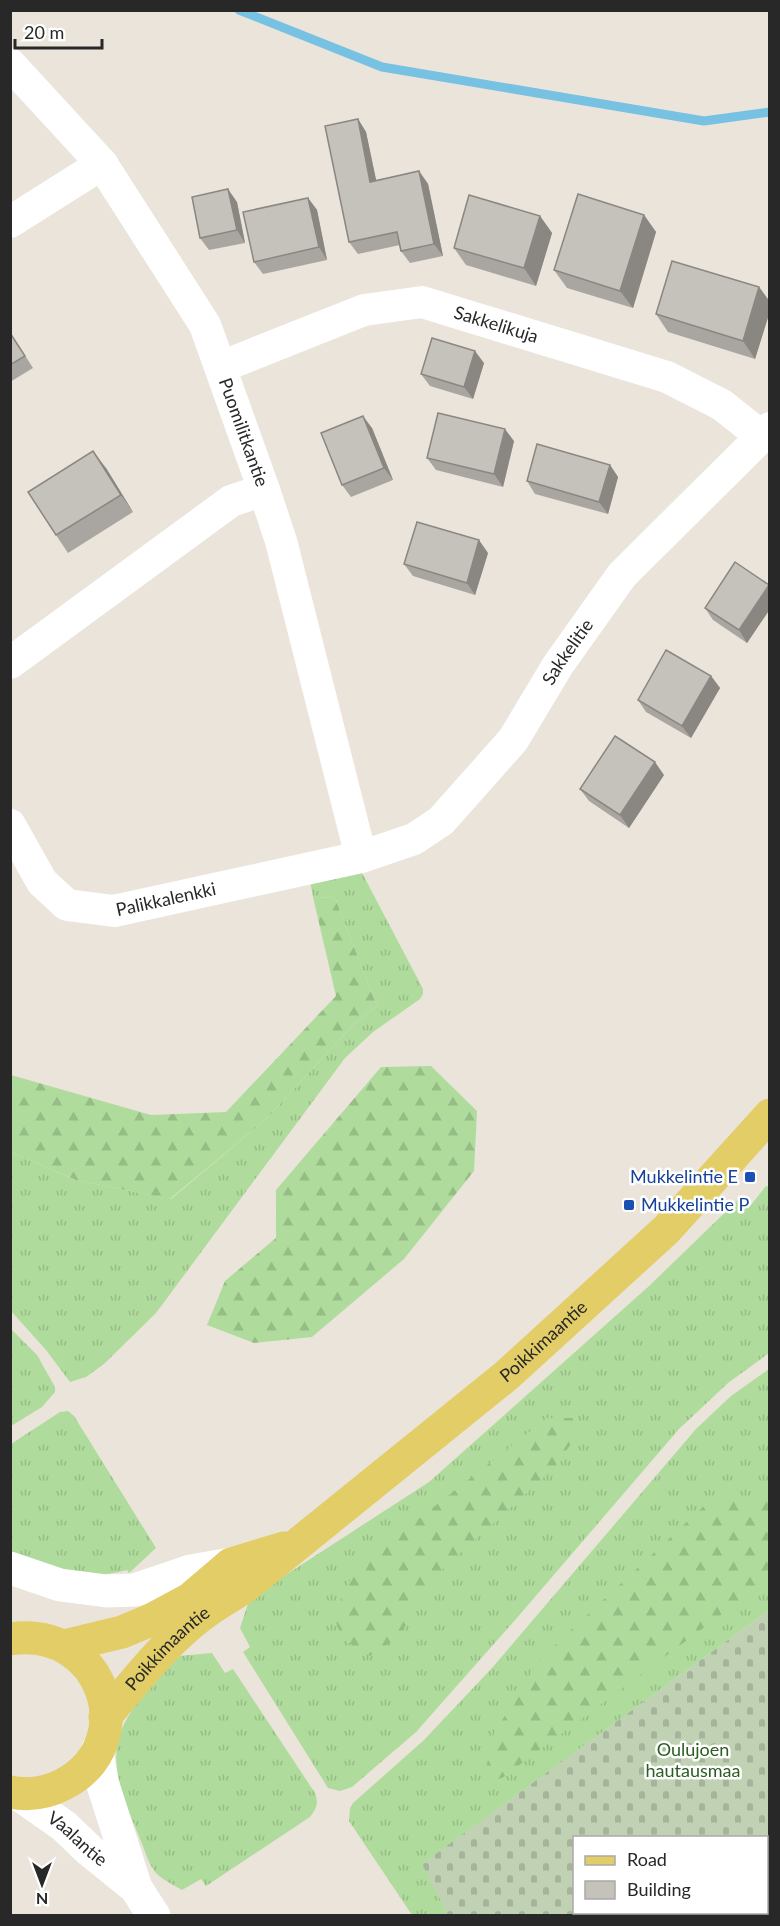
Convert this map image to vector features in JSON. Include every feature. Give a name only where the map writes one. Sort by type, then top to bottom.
[{"type":"main road","name":"Poikkimaantie","points":[[105,1717],[139,1676],[160,1633],[190,1599],[296,1545],[507,1375],[666,1230],[770,1114]]},
{"type":"main road","name":"Poikkimaantie","points":[[64,1646],[122,1632],[160,1633]]},
{"type":"main road","points":[[14,1793],[36,1793],[72,1780],[97,1752],[103,1734],[105,1717],[104,1700],[99,1683],[90,1668],[78,1656],[64,1646],[48,1640],[16,1633]]},
{"type":"street","name":"Puomilitkantie","points":[[10,64],[102,164],[205,325],[281,541],[361,858]]},
{"type":"street","points":[[10,222],[102,164]]},
{"type":"street","name":"Sakkelikuja","points":[[221,367],[364,310],[423,302],[667,377],[722,405],[765,432]]},
{"type":"street","name":"Sakkelitie","points":[[361,858],[414,839],[441,821],[513,740],[558,665],[622,575],[765,432]]},
{"type":"street","points":[[10,663],[231,501],[264,490]]},
{"type":"street","name":"Palikkalenkki","points":[[10,825],[42,882],[67,905],[114,911],[361,858]]},
{"type":"street","points":[[10,1568],[60,1585],[107,1591],[135,1590],[191,1571],[239,1575]]},
{"type":"street","name":"Vaalantie","points":[[97,1752],[102,1782],[136,1888],[154,1916]]},
{"type":"street","name":"Vaalantie","points":[[14,1793],[64,1826],[89,1850],[136,1888]]},
{"type":"green space","points":[[361,871],[423,989],[423,994],[420,999],[373,1032],[345,1058],[156,1313],[104,1364],[86,1377],[70,1382],[46,1350],[11,1311],[11,1152],[76,1180],[171,1199],[265,1120],[355,1023],[377,1006],[335,898],[313,897],[309,876]]},
{"type":"green space","points":[[313,897],[335,898],[377,1006],[355,1023],[265,1120],[170,1199],[76,1180],[11,1152],[11,1075],[151,1115],[226,1112],[336,996]]},
{"type":"green space","points":[[431,1066],[477,1111],[474,1171],[404,1259],[312,1337],[254,1343],[207,1325],[225,1281],[276,1238],[276,1190],[381,1067]]},
{"type":"green space","points":[[766,1186],[769,1187],[769,1353],[728,1383],[679,1429],[416,1732],[352,1787],[340,1791],[328,1788],[243,1652],[250,1647],[240,1628],[250,1598],[429,1482],[648,1287],[741,1197],[751,1205]]},
{"type":"green space","points":[[11,1329],[37,1355],[55,1387],[55,1392],[42,1407],[11,1426]]},
{"type":"green space","points":[[769,1369],[769,1610],[423,1864],[448,1915],[412,1915],[349,1821],[350,1808],[353,1803],[424,1740],[492,1668],[696,1429],[731,1396]]},
{"type":"green space","points":[[68,1411],[74,1416],[156,1548],[129,1573],[127,1570],[96,1575],[68,1572],[11,1554],[11,1444],[60,1412]]},
{"type":"green space","points":[[547,1418],[573,1418],[577,1435],[555,1467],[431,1580],[399,1637],[370,1656],[343,1639],[333,1616],[355,1569]]},
{"type":"green space","points":[[764,1496],[769,1504],[769,1579],[502,1778],[483,1782],[494,1733],[541,1658],[704,1506]]},
{"type":"green space","name":"Oulujoen hautausmaa","points":[[769,1610],[769,1915],[448,1915],[422,1864]]},
{"type":"green space","points":[[212,1653],[225,1673],[233,1669],[315,1793],[317,1803],[310,1817],[206,1886],[201,1879],[182,1890],[158,1875],[152,1868],[120,1785],[116,1756],[122,1729],[133,1709],[178,1656]]},
{"type":"building","points":[[358,119],[370,182],[419,171],[434,244],[401,251],[397,232],[349,242],[325,126]]},
{"type":"building","points":[[228,189],[237,230],[200,238],[192,197]]},
{"type":"building","points":[[578,194],[644,215],[620,291],[554,270]]},
{"type":"building","points":[[469,195],[540,216],[524,268],[454,248]]},
{"type":"building","points":[[308,198],[319,247],[254,262],[243,212]]},
{"type":"building","points":[[672,261],[759,287],[743,341],[656,314]]},
{"type":"building","points":[[10,333],[25,356],[10,365]]},
{"type":"building","points":[[432,338],[475,351],[464,387],[421,374]]},
{"type":"building","points":[[438,413],[505,429],[494,474],[427,458]]},
{"type":"building","points":[[363,416],[384,468],[342,485],[321,433]]},
{"type":"building","points":[[537,444],[610,465],[599,502],[527,481]]},
{"type":"building","points":[[93,451],[121,495],[56,535],[28,492]]},
{"type":"building","points":[[417,522],[479,540],[467,583],[404,564]]},
{"type":"building","points":[[735,562],[769,585],[739,630],[705,608]]},
{"type":"building","points":[[666,650],[711,676],[682,726],[638,700]]},
{"type":"building","points":[[615,736],[655,762],[620,815],[580,789]]},
{"type":"waterway","points":[[239,10],[382,67],[704,121],[770,112]]},
{"type":"place","name":"Mukkelintie E","points":[[750,1177]]},
{"type":"place","name":"Mukkelintie P","points":[[629,1205]]}]
